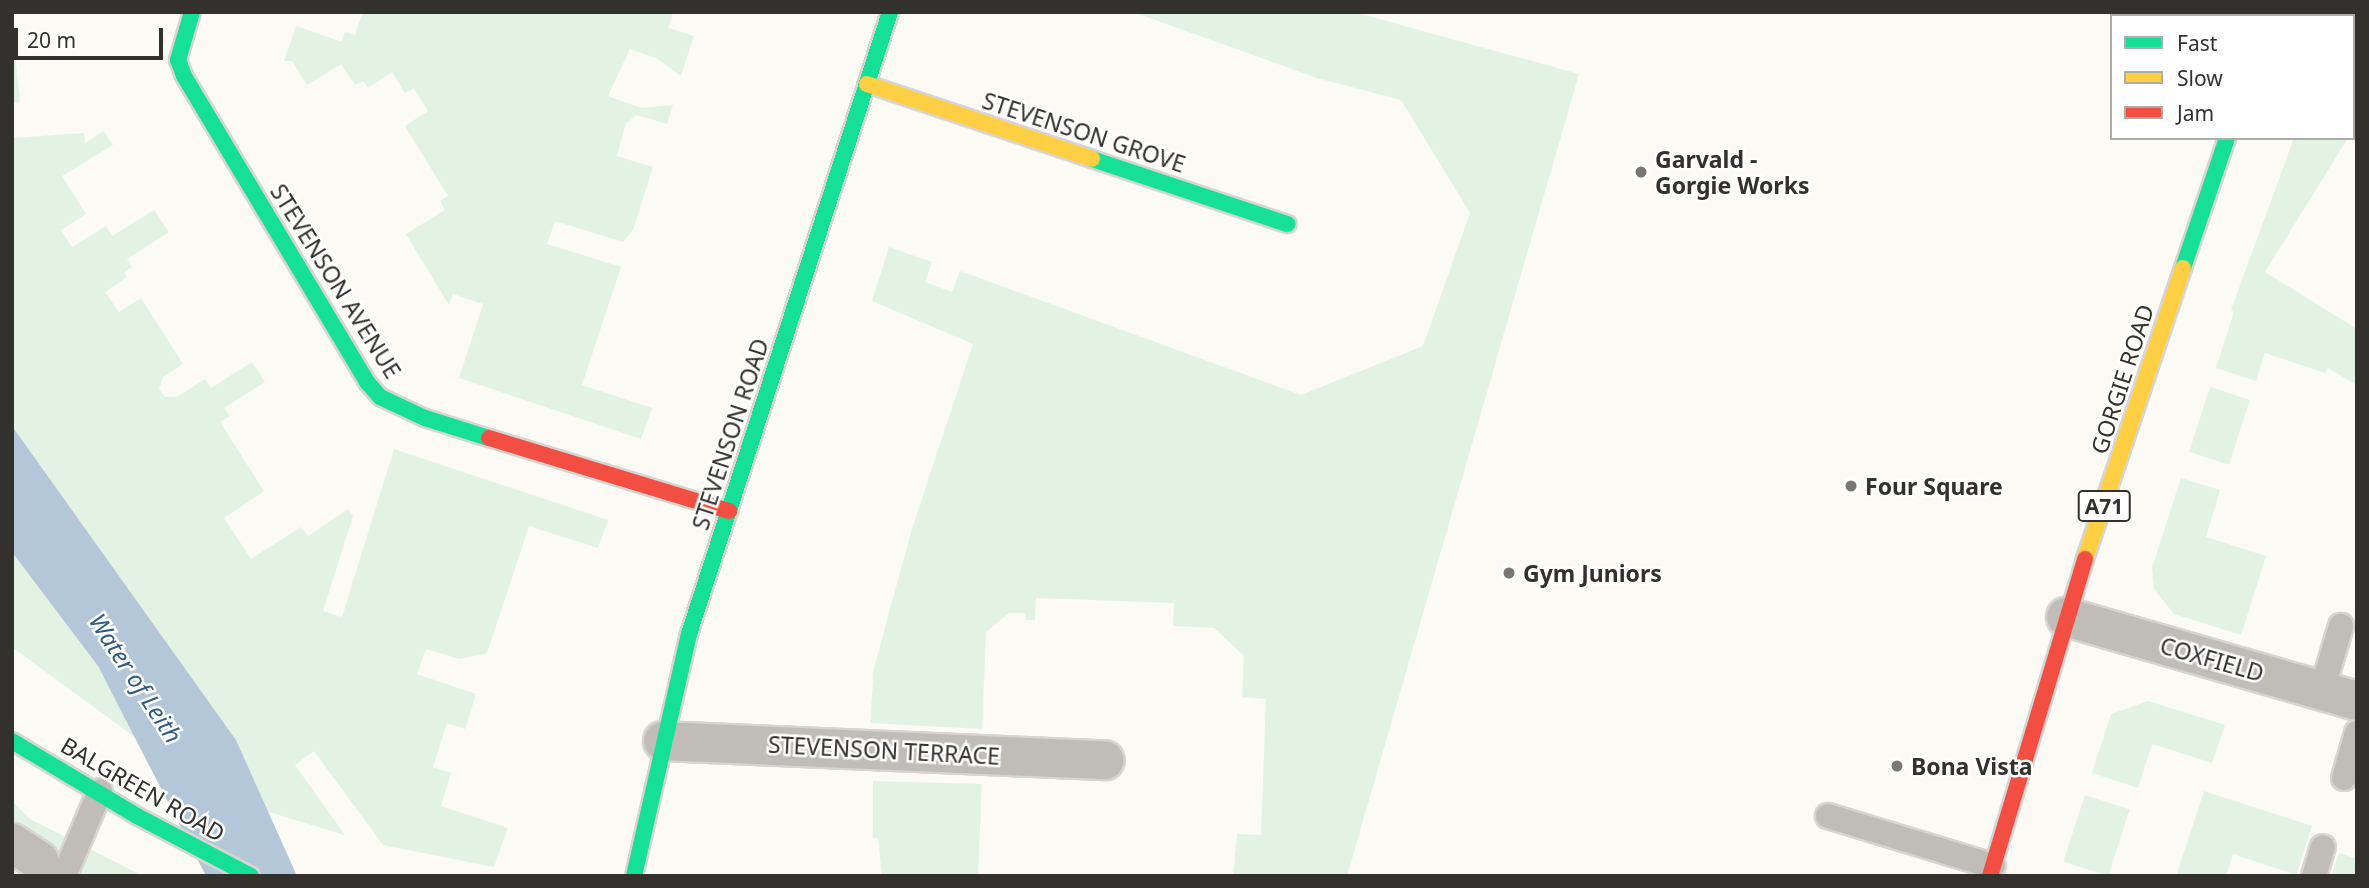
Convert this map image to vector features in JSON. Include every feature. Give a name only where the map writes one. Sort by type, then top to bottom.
[{"type":"street","name":"STEVENSON AVENUE","points":[[192,12],[178,60],[184,76],[380,397],[398,409],[437,422],[729,511]]},
{"type":"street","name":"STEVENSON ROAD","points":[[634,876],[689,634],[890,12]]},
{"type":"street","name":"STEVENSON GROVE","points":[[867,84],[1287,224]]},
{"type":"street","name":"GORGIE ROAD","points":[[1992,871],[2066,617],[2226,140]]},
{"type":"street","name":"COXFIELD","points":[[2066,617],[2339,696]]},
{"type":"street","name":"BALGREEN ROAD","points":[[12,741],[138,816],[251,876]]},
{"type":"street","name":"STEVENSON TERRACE","points":[[663,741],[1105,760]]},
{"type":"lane","points":[[2339,696],[2341,626]]},
{"type":"lane","points":[[2344,778],[2357,733]]},
{"type":"lane","points":[[39,860],[100,791]]},
{"type":"lane","points":[[1828,816],[1992,871]]},
{"type":"lane","points":[[2314,876],[2323,848]]},
{"type":"green space","points":[[363,12],[673,12],[668,28],[694,36],[681,76],[658,59],[630,49],[608,96],[641,108],[673,105],[667,124],[637,115],[626,123],[617,156],[653,167],[633,230],[623,242],[555,221],[547,244],[621,267],[582,385],[652,408],[641,439],[459,378],[483,304],[453,294],[449,305],[406,234],[445,210],[440,201],[448,196],[405,126],[428,111],[414,88],[405,93],[392,72],[368,88],[363,81],[355,85],[341,64],[307,85],[292,61],[284,61],[296,26],[342,42],[345,32],[355,35]]},
{"type":"green space","points":[[1133,12],[1354,12],[1579,74],[1347,876],[1233,876],[1237,834],[1261,835],[1266,699],[1242,697],[1244,656],[1214,628],[1173,626],[1174,603],[1036,598],[1035,620],[1026,620],[1025,613],[1009,613],[986,632],[982,729],[870,723],[874,668],[911,532],[973,344],[872,301],[889,247],[932,262],[925,282],[952,292],[960,271],[1301,395],[1423,346],[1470,213],[1401,100],[1317,78]]},
{"type":"green space","points":[[12,23],[20,102],[12,103]]},
{"type":"green space","points":[[104,131],[113,145],[62,176],[86,214],[61,230],[72,247],[106,226],[112,236],[154,210],[169,232],[127,259],[132,267],[124,272],[127,277],[105,292],[119,312],[141,298],[183,364],[163,377],[159,389],[165,397],[177,397],[205,379],[211,388],[252,362],[265,382],[224,408],[230,416],[220,422],[264,491],[224,518],[251,559],[301,527],[308,536],[348,509],[353,516],[323,611],[342,617],[394,449],[608,520],[598,548],[529,526],[487,653],[459,659],[426,649],[417,674],[476,694],[465,729],[447,723],[433,767],[451,773],[441,806],[508,828],[494,867],[383,845],[314,751],[295,765],[345,835],[265,811],[236,740],[12,426],[12,138],[84,133],[85,143]]},
{"type":"green space","points":[[2293,140],[2347,140],[2265,272],[2357,329],[2357,385],[2328,368],[2326,373],[2265,353],[2256,381],[2216,368],[2234,312],[2231,310]]},
{"type":"green space","points":[[2210,387],[2250,400],[2229,465],[2189,452]]},
{"type":"green space","points":[[2181,478],[2220,490],[2206,537],[2266,556],[2241,635],[2174,614],[2154,589],[2152,568]]},
{"type":"green space","points":[[12,552],[98,666],[136,738],[12,647]]},
{"type":"green space","points":[[2148,701],[2225,725],[2212,763],[2152,744],[2138,788],[2092,773],[2111,714]]},
{"type":"green space","points":[[873,781],[982,784],[978,876],[882,876],[878,838],[873,838]]},
{"type":"green space","points":[[2204,791],[2312,826],[2296,875],[2233,854],[2226,876],[2176,876]]},
{"type":"green space","points":[[2085,795],[2130,810],[2108,876],[2063,862]]},
{"type":"green space","points":[[12,801],[30,819],[143,876],[12,876]]},
{"type":"green space","points":[[2339,853],[2357,859],[2357,876],[2331,876]]},
{"type":"water","name":"Water of Leith","points":[[12,426],[236,740],[297,876],[206,876],[98,666],[12,552]]},
{"type":"traffic: fast","points":[[192,12],[178,60],[184,76],[367,382],[380,397],[425,418],[489,438]]},
{"type":"traffic: fast","points":[[634,876],[689,634],[890,12]]},
{"type":"traffic: fast","points":[[2183,268],[2226,140]]},
{"type":"traffic: fast","points":[[1092,159],[1287,224]]},
{"type":"traffic: fast","points":[[12,741],[137,816],[251,876]]},
{"type":"traffic: slow","points":[[867,84],[1092,159]]},
{"type":"traffic: slow","points":[[2085,559],[2183,268]]},
{"type":"traffic: jam","points":[[489,438],[729,511]]},
{"type":"traffic: jam","points":[[1990,876],[2085,559]]},
{"type":"place","name":"Garvald - Gorgie Works","points":[[1641,172]]},
{"type":"place","name":"Four Square","points":[[1851,486]]},
{"type":"place","name":"Gym Juniors","points":[[1509,573]]},
{"type":"place","name":"Bona Vista","points":[[1897,766]]}]
